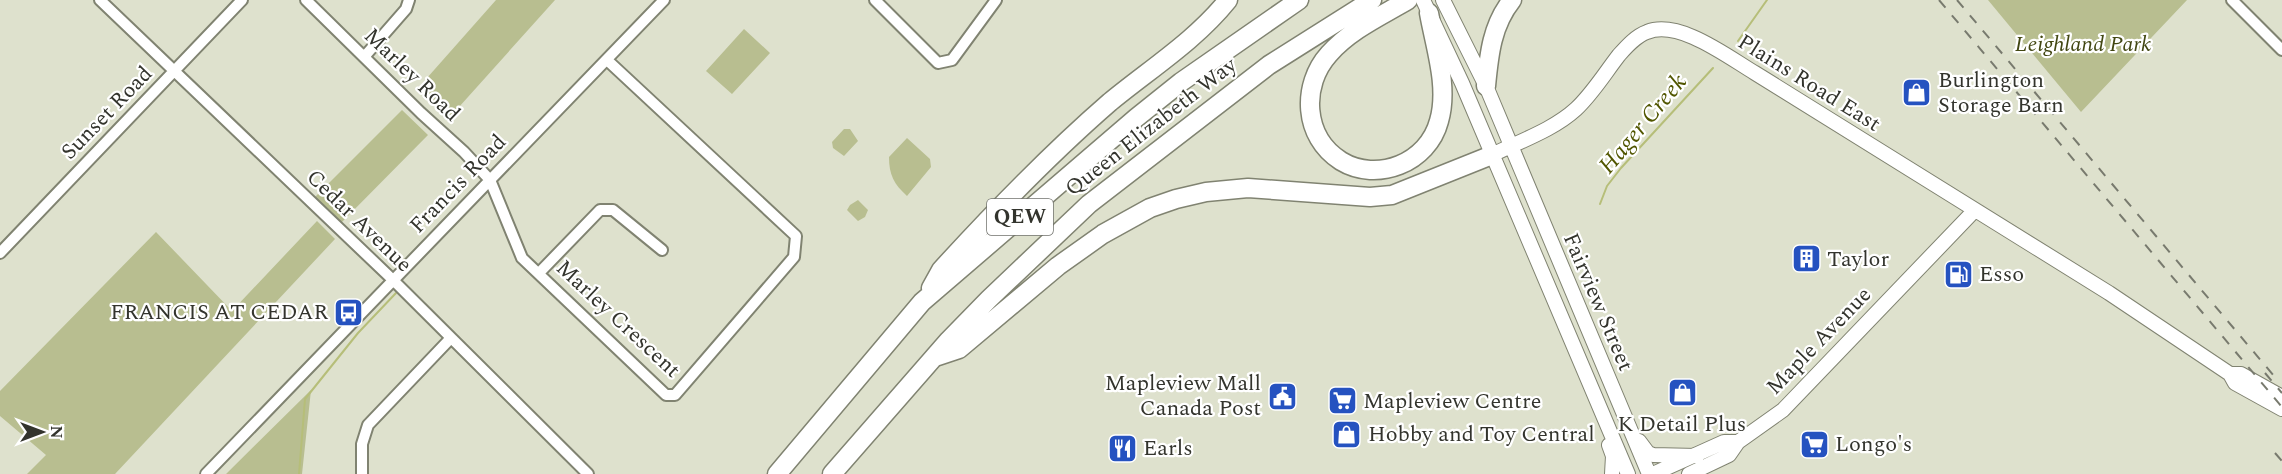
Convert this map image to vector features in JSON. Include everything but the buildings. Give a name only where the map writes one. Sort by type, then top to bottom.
[{"type":"highway","points":[[922,302],[941,270],[1040,167],[1110,102],[1188,40],[1228,0]]},
{"type":"highway","name":"Queen Elizabeth Way","points":[[777,474],[922,302],[1136,118],[1181,82],[1299,0]]},
{"type":"highway","name":"Queen Elizabeth Way","points":[[832,474],[989,298],[1089,204],[1269,64],[1372,0]]},
{"type":"highway","points":[[1486,86],[1493,37],[1501,17],[1512,0]]},
{"type":"highway","points":[[1405,2],[1337,45],[1320,66],[1311,87],[1310,112],[1317,133],[1332,154],[1350,165],[1373,170],[1402,165],[1420,153],[1436,131],[1441,112],[1442,91],[1426,7]]},
{"type":"highway","points":[[934,358],[959,349],[1058,266],[1103,234],[1150,208],[1206,192],[1248,188],[1370,197],[1392,195],[1492,155]]},
{"type":"main road","points":[[1443,0],[1486,86],[1510,146]]},
{"type":"main road","points":[[1426,7],[1462,83],[1492,155]]},
{"type":"main road","name":"Plains Road East","points":[[1492,155],[1547,129],[1577,108],[1622,52],[1639,36],[1652,30],[1669,29],[1692,37],[1749,70],[2109,293],[2230,374],[2235,383],[2282,410]]},
{"type":"main road","name":"Fairview Street","points":[[1510,146],[1623,416],[1651,474]]},
{"type":"main road","name":"Fairview Street","points":[[1492,155],[1628,474]]},
{"type":"main road","name":"Maple Avenue","points":[[1651,474],[1695,468],[1724,442],[1738,442],[1784,410],[1974,211]]},
{"type":"main road","name":"Plains Road East","points":[[2230,374],[2241,374],[2282,397]]},
{"type":"main road","points":[[1594,391],[1612,456],[1612,474]]},
{"type":"main road","points":[[1623,416],[1648,453],[1672,457],[1695,468]]},
{"type":"street","name":"Cedar Avenue","points":[[100,0],[392,279],[588,474]]},
{"type":"street","name":"Sunset Road","points":[[0,253],[242,0]]},
{"type":"street","name":"Marley Road","points":[[306,0],[464,152],[490,180]]},
{"type":"street","points":[[364,57],[406,9],[409,0]]},
{"type":"street","name":"Francis Road","points":[[206,474],[664,0]]},
{"type":"street","points":[[875,0],[939,63],[952,60],[996,0]]},
{"type":"street","points":[[2232,0],[2282,50]]},
{"type":"street","name":"Marley Crescent","points":[[490,180],[522,258],[666,395],[675,395],[794,257],[796,236],[607,60]]},
{"type":"street","points":[[539,273],[600,210],[613,210],[662,250]]},
{"type":"street","points":[[362,474],[362,444],[368,425],[450,339]]},
{"type":"green space","points":[[496,0],[555,0],[450,117],[419,87]]},
{"type":"green space","name":"Leighland Park","points":[[1988,0],[2187,0],[2081,112]]},
{"type":"green space","points":[[744,29],[770,53],[732,94],[706,71]]},
{"type":"green space","points":[[402,110],[428,135],[340,224],[314,198]]},
{"type":"green space","points":[[844,129],[850,129],[858,141],[844,156],[833,148],[832,142]]},
{"type":"green space","points":[[907,138],[930,159],[931,167],[907,196],[893,179],[889,157]]},
{"type":"green space","points":[[858,200],[868,210],[865,217],[858,221],[847,210]]},
{"type":"green space","points":[[317,221],[335,239],[115,474],[27,474],[46,455],[0,416],[0,391],[156,232],[232,311]]},
{"type":"green space","points":[[311,390],[302,474],[226,474]]},
{"type":"waterway","name":"Hager Creek","points":[[1738,41],[1767,0]]},
{"type":"waterway","name":"Hager Creek","points":[[1600,204],[1607,186],[1621,168],[1713,68]]},
{"type":"waterway","points":[[299,474],[305,399],[358,333],[396,293]]},
{"type":"railway","points":[[1939,0],[2282,407]]},
{"type":"railway","points":[[1957,0],[2274,376]]},
{"type":"railway","points":[[2265,373],[2282,393]]},
{"type":"railway","points":[[2275,453],[2282,461]]},
{"type":"place","name":"Burlington Storage Barn","points":[[1917,93]]},
{"type":"place","name":"Taylor","points":[[1806,259]]},
{"type":"place","name":"Esso","points":[[1958,274]]},
{"type":"place","name":"FRANCIS AT CEDAR","points":[[349,312]]},
{"type":"place","name":"K Detail Plus","points":[[1682,392]]},
{"type":"place","name":"Mapleview Mall Canada Post","points":[[1282,396]]},
{"type":"place","name":"Mapleview Centre","points":[[1342,401]]},
{"type":"place","name":"Hobby and Toy Central","points":[[1347,434]]},
{"type":"place","name":"Longo's","points":[[1814,444]]},
{"type":"place","name":"Earls","points":[[1122,448]]}]
